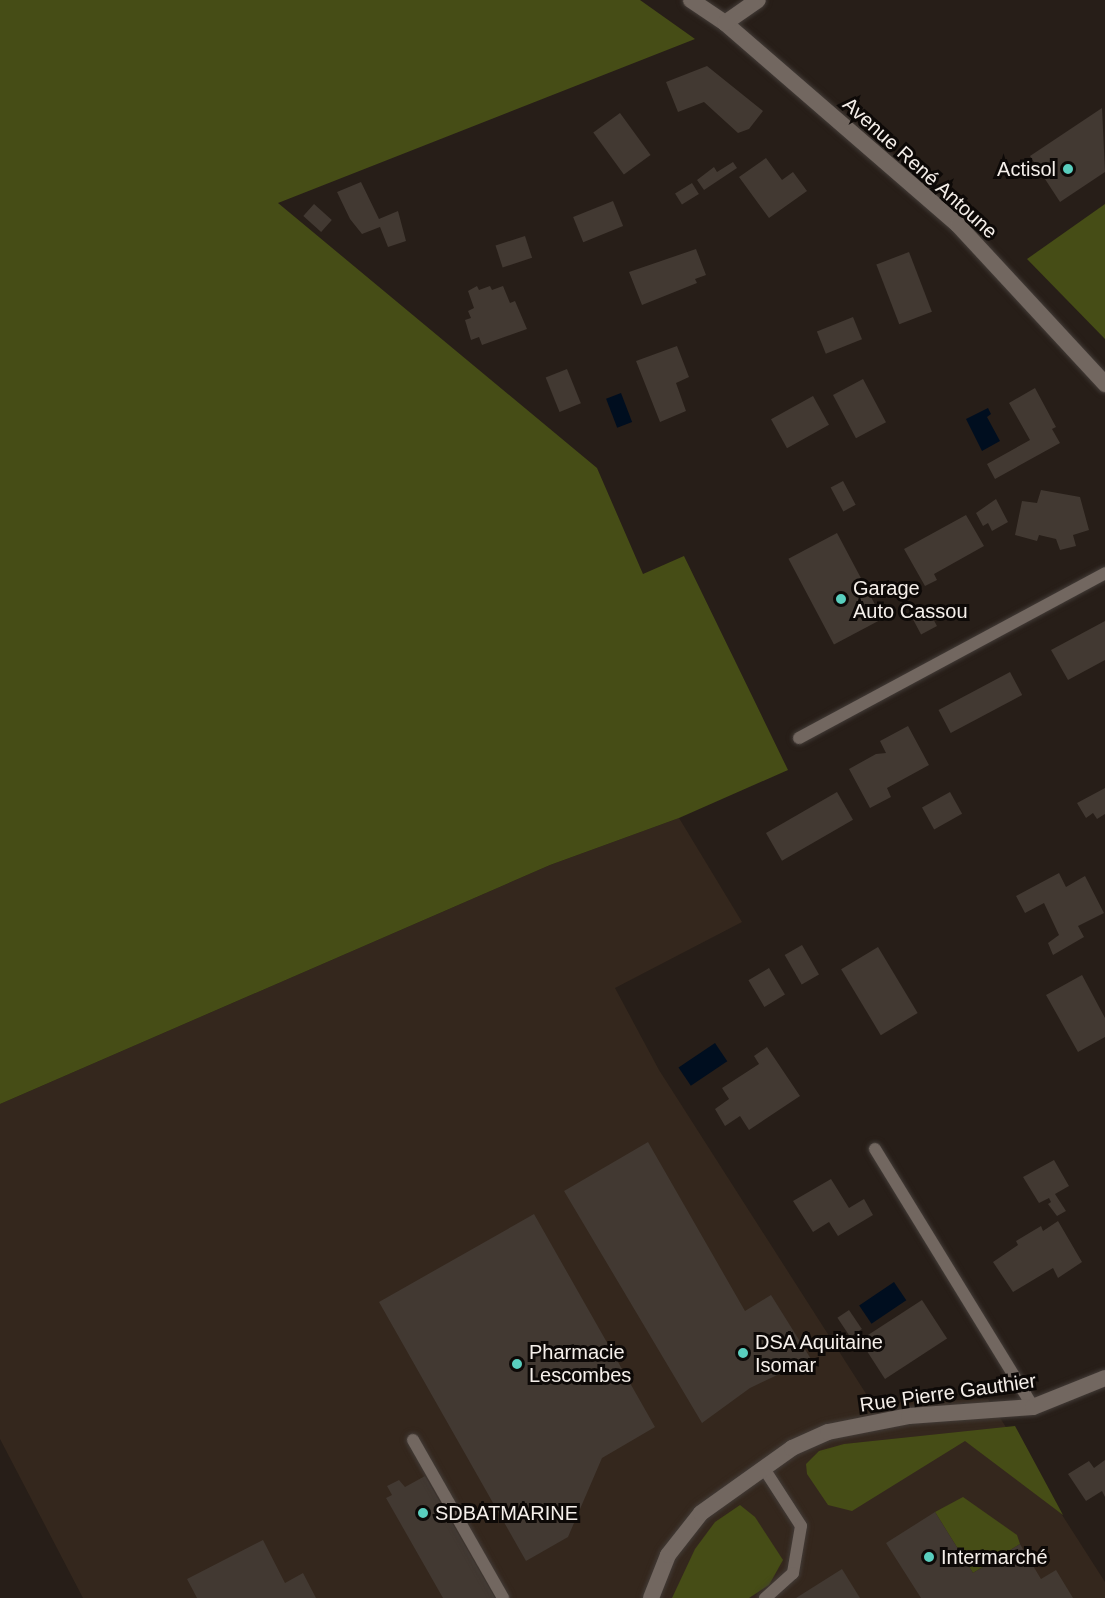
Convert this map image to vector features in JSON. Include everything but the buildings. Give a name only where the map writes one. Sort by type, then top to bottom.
[{"type":"street","name":"Avenue René Antoune","points":[[691,0],[724,23],[958,225],[1105,384]]},
{"type":"street","points":[[724,23],[758,0]]},
{"type":"street","name":"Rue Pierre Gauthier","points":[[651,1598],[668,1556],[701,1513],[763,1467],[828,1432],[909,1416],[1033,1407],[1105,1378]]},
{"type":"lane","points":[[799,738],[1105,573]]},
{"type":"lane","points":[[875,1149],[1033,1407]]},
{"type":"lane","points":[[413,1440],[503,1598]]},
{"type":"lane","points":[[763,1467],[801,1526],[793,1573],[765,1598]]},
{"type":"shaded area","points":[[679,818],[742,922],[615,988],[659,1070],[872,1403],[988,1399],[1105,1582],[1105,1598],[83,1598],[0,1439],[0,1104],[550,865]]},
{"type":"green space","points":[[0,0],[640,0],[695,39],[278,203],[597,468],[643,574],[684,556],[788,770],[679,818],[550,865],[0,1104]]},
{"type":"green space","points":[[1105,204],[1105,339],[1027,259]]},
{"type":"green space","points":[[1015,1426],[1063,1515],[965,1441],[852,1511],[828,1505],[807,1474],[806,1464],[819,1451],[844,1444]]},
{"type":"green space","points":[[963,1497],[1017,1535],[1020,1544],[973,1573],[935,1512]]},
{"type":"green space","points":[[740,1505],[755,1517],[783,1560],[769,1585],[749,1598],[672,1598],[695,1549],[715,1522]]},
{"type":"water","points":[[621,393],[632,422],[617,428],[606,399]]},
{"type":"water","points":[[988,408],[991,414],[987,417],[1000,441],[982,451],[966,419]]},
{"type":"water","points":[[715,1043],[727,1061],[691,1086],[679,1068]]},
{"type":"water","points":[[894,1282],[906,1300],[871,1324],[859,1305]]},
{"type":"place","name":"Actisol","points":[[1068,169]]},
{"type":"place","name":"Garage Auto Cassou","points":[[841,599]]},
{"type":"place","name":"DSA Aquitaine Isomar","points":[[743,1353]]},
{"type":"place","name":"Pharmacie Lescombes","points":[[517,1364]]},
{"type":"place","name":"SDBATMARINE","points":[[423,1513]]},
{"type":"place","name":"Intermarché","points":[[929,1557]]}]
